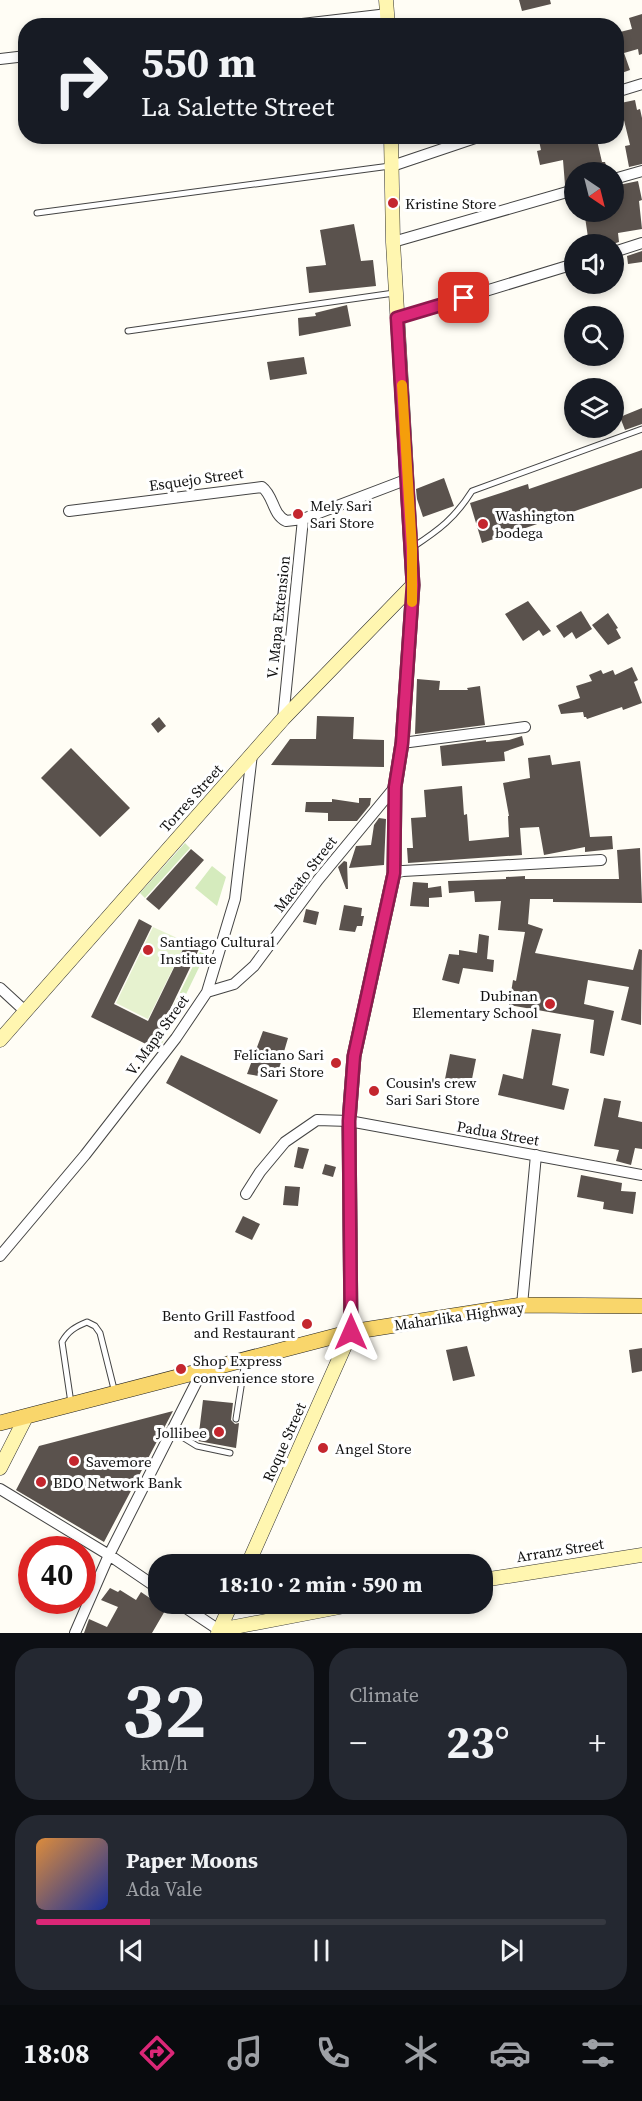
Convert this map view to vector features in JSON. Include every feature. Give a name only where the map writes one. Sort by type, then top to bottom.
[{"type":"main road","name":"Maharlika Highway","points":[[0,1423],[351,1332],[522,1305],[642,1306]]},
{"type":"street","points":[[348,18],[387,13]]},
{"type":"street","points":[[0,58],[18,57]]},
{"type":"street","points":[[624,90],[642,84]]},
{"type":"street","points":[[351,1332],[349,1121],[354,1056],[394,873],[395,787],[402,743],[413,585],[393,242],[391,144]]},
{"type":"street","points":[[392,166],[457,144]]},
{"type":"street","points":[[624,176],[642,171]]},
{"type":"street","points":[[393,242],[564,193]]},
{"type":"street","points":[[624,249],[642,243]]},
{"type":"street","points":[[397,318],[564,267]]},
{"type":"street","points":[[303,519],[408,479]]},
{"type":"street","name":"Esquejo Street","points":[[69,512],[262,487],[283,520],[303,519]]},
{"type":"street","name":"V. Mapa Extension","points":[[283,718],[303,519]]},
{"type":"street","name":"Torres Street","points":[[0,1040],[283,718],[413,585]]},
{"type":"street","points":[[402,743],[525,727]]},
{"type":"street","name":"V. Mapa Street","points":[[0,1256],[85,1155],[176,1038],[207,992],[235,899],[252,754]]},
{"type":"street","name":"Macato Street","points":[[207,992],[234,984],[254,966],[318,880],[395,787]]},
{"type":"street","points":[[394,873],[601,860]]},
{"type":"street","points":[[0,988],[25,1011]]},
{"type":"street","name":"Padua Street","points":[[246,1194],[260,1172],[285,1142],[317,1120],[349,1121],[642,1175]]},
{"type":"street","points":[[522,1305],[536,1155]]},
{"type":"street","name":"Roque Street","points":[[252,1554],[351,1332]]},
{"type":"street","points":[[75,1633],[109,1555],[202,1371]]},
{"type":"street","points":[[0,1468],[26,1417]]},
{"type":"street","points":[[0,1489],[109,1555],[148,1582]]},
{"type":"street","name":"Arranz Street","points":[[493,1578],[642,1555]]},
{"type":"street","points":[[194,1614],[218,1632],[306,1614]]},
{"type":"street","points":[[218,1632],[226,1614]]},
{"type":"lane","points":[[37,213],[392,166]]},
{"type":"lane","points":[[128,331],[396,292]]},
{"type":"lane","points":[[412,548],[430,537],[456,514],[472,492],[642,429]]},
{"type":"lane","points":[[72,1406],[62,1342],[66,1334],[87,1322],[95,1326],[100,1333],[116,1394]]},
{"type":"lane","points":[[236,1419],[245,1359]]},
{"type":"lane","points":[[171,1430],[197,1446],[230,1453]]},
{"type":"green space","points":[[185,843],[190,848],[145,898],[140,893]]},
{"type":"green space","points":[[212,866],[226,877],[217,906],[195,888]]},
{"type":"green space","points":[[153,927],[186,942],[148,1019],[116,1003]]},
{"type":"green space","points":[[201,950],[206,953],[159,1050],[153,1047]]},
{"type":"building","points":[[519,0],[550,0],[551,4],[522,11]]},
{"type":"building","points":[[642,14],[642,54],[639,55],[638,49],[624,53],[624,31],[632,29],[629,18]]},
{"type":"building","points":[[624,53],[630,70],[624,72]]},
{"type":"building","points":[[635,100],[642,118],[642,164],[629,167],[625,146],[630,145],[624,120],[624,102]]},
{"type":"building","points":[[540,144],[598,144],[602,162],[564,162],[564,172],[563,160],[540,165],[537,151],[541,150]]},
{"type":"building","points":[[638,181],[642,200],[639,201],[642,229],[618,234],[588,234],[586,222],[624,222],[624,184]]},
{"type":"building","points":[[354,224],[361,261],[373,260],[376,286],[309,293],[306,267],[326,265],[320,230]]},
{"type":"building","points":[[642,251],[642,262],[628,264],[627,256]]},
{"type":"building","points":[[347,305],[351,326],[299,336],[298,318],[316,316],[315,313]]},
{"type":"building","points":[[304,357],[307,374],[270,380],[267,362]]},
{"type":"building","points":[[642,408],[642,424],[625,430],[624,415]]},
{"type":"building","points":[[642,450],[642,488],[482,543],[470,503],[528,484],[529,489]]},
{"type":"building","points":[[444,478],[454,506],[423,517],[416,489]]},
{"type":"building","points":[[528,601],[551,631],[543,636],[539,630],[523,641],[505,614]]},
{"type":"building","points":[[581,611],[592,629],[576,639],[572,632],[564,638],[556,626]]},
{"type":"building","points":[[608,613],[618,628],[616,629],[621,638],[608,645],[592,625]]},
{"type":"building","points":[[632,667],[638,680],[634,682],[642,703],[587,719],[583,712],[561,714],[558,705],[580,698],[576,686],[592,681],[589,675],[601,670],[603,674],[613,670],[615,675]]},
{"type":"building","points":[[417,679],[440,681],[439,690],[468,690],[467,688],[480,686],[485,725],[415,734]]},
{"type":"building","points":[[317,716],[354,717],[353,739],[384,740],[384,767],[271,765],[290,739],[316,739]]},
{"type":"building","points":[[159,717],[166,726],[158,733],[151,724]]},
{"type":"building","points":[[522,736],[524,745],[504,752],[505,761],[442,766],[440,746],[486,740],[486,742],[509,740]]},
{"type":"building","points":[[71,748],[130,808],[100,837],[41,778]]},
{"type":"building","points":[[550,755],[552,765],[580,761],[590,837],[612,836],[613,849],[585,852],[585,847],[544,855],[539,827],[520,828],[522,855],[408,863],[407,848],[413,848],[411,818],[426,817],[424,790],[462,786],[469,841],[509,837],[509,816],[503,783],[530,778],[528,758]]},
{"type":"building","points":[[359,798],[371,798],[370,805],[357,821],[328,821],[328,813],[305,812],[306,802],[332,802],[332,799],[359,803]]},
{"type":"building","points":[[379,818],[386,819],[384,865],[349,868],[356,846],[371,845],[374,825]]},
{"type":"building","points":[[640,848],[642,903],[553,902],[553,899],[530,899],[528,924],[543,929],[535,953],[633,970],[639,949],[642,950],[641,1025],[621,1020],[629,987],[588,980],[584,1004],[614,1011],[604,1056],[590,1053],[594,1020],[509,1005],[525,932],[498,930],[501,901],[475,902],[474,891],[449,893],[448,881],[525,876],[525,879],[619,879],[617,850]]},
{"type":"building","points":[[191,849],[204,860],[159,910],[146,899]]},
{"type":"building","points":[[344,861],[347,862],[348,889],[346,889],[338,867]]},
{"type":"building","points":[[413,882],[428,883],[428,888],[441,886],[442,897],[429,898],[429,907],[410,906]]},
{"type":"building","points":[[344,905],[362,908],[361,916],[364,916],[362,926],[357,926],[355,932],[339,930]]},
{"type":"building","points":[[306,909],[319,912],[316,925],[303,922]]},
{"type":"building","points":[[139,919],[152,926],[114,1004],[148,1021],[186,943],[199,949],[152,1047],[91,1017]]},
{"type":"building","points":[[479,934],[489,936],[487,959],[494,960],[493,972],[463,968],[459,984],[442,980],[449,954],[459,955],[459,950],[477,953]]},
{"type":"building","points":[[532,1029],[561,1034],[552,1085],[569,1089],[564,1110],[498,1095],[503,1074],[523,1079]]},
{"type":"building","points":[[263,1031],[288,1038],[276,1079],[247,1074]]},
{"type":"building","points":[[450,1054],[476,1059],[470,1089],[444,1084]]},
{"type":"building","points":[[181,1055],[278,1100],[260,1134],[166,1083]]},
{"type":"building","points":[[604,1098],[621,1101],[618,1117],[642,1122],[642,1149],[635,1148],[631,1165],[616,1161],[619,1150],[594,1146]]},
{"type":"building","points":[[298,1147],[309,1149],[303,1169],[294,1167]]},
{"type":"building","points":[[325,1164],[336,1167],[333,1177],[322,1174]]},
{"type":"building","points":[[581,1175],[622,1183],[621,1191],[636,1192],[633,1214],[603,1209],[604,1202],[577,1197]]},
{"type":"building","points":[[285,1186],[300,1187],[298,1206],[283,1205]]},
{"type":"building","points":[[243,1216],[260,1224],[252,1240],[235,1232]]},
{"type":"building","points":[[467,1346],[475,1376],[453,1381],[446,1350]]},
{"type":"building","points":[[642,1348],[642,1371],[632,1373],[629,1350]]},
{"type":"building","name":"Jollibee","points":[[203,1400],[233,1403],[231,1420],[235,1424],[239,1423],[236,1448],[198,1441]]},
{"type":"building","points":[[173,1411],[104,1542],[16,1490],[39,1446]]},
{"type":"building","points":[[110,1588],[118,1592],[120,1590],[136,1600],[141,1592],[148,1597],[148,1614],[163,1614],[152,1633],[84,1633],[89,1619],[107,1627],[118,1607],[101,1600]]},
{"type":"slow traffic","points":[[402,385],[412,548],[412,602]]},
{"type":"place","name":"Kristine Store","points":[[393,203]]},
{"type":"place","name":"Mely Sari Sari Store","points":[[298,514]]},
{"type":"place","name":"Washington bodega","points":[[483,524]]},
{"type":"place","name":"Santiago Cultural Institute","points":[[148,950]]},
{"type":"place","name":"Dubinan Elementary School","points":[[550,1004]]},
{"type":"place","name":"Feliciano Sari Sari Store","points":[[336,1063]]},
{"type":"place","name":"Cousin's crew Sari Sari Store","points":[[374,1091]]},
{"type":"place","name":"Bento Grill Fastfood and Restaurant","points":[[307,1324]]},
{"type":"place","name":"Shop Express convenience store","points":[[181,1369]]},
{"type":"place","name":"Jollibee","points":[[219,1432]]},
{"type":"place","name":"Angel Store","points":[[323,1448]]},
{"type":"place","name":"Savemore","points":[[74,1461]]},
{"type":"place","name":"BDO Network Bank","points":[[41,1482]]},
{"type":"route","points":[[351,1332],[349,1121],[354,1056],[394,873],[395,787],[402,743],[413,585],[397,318],[464,298]]}]
